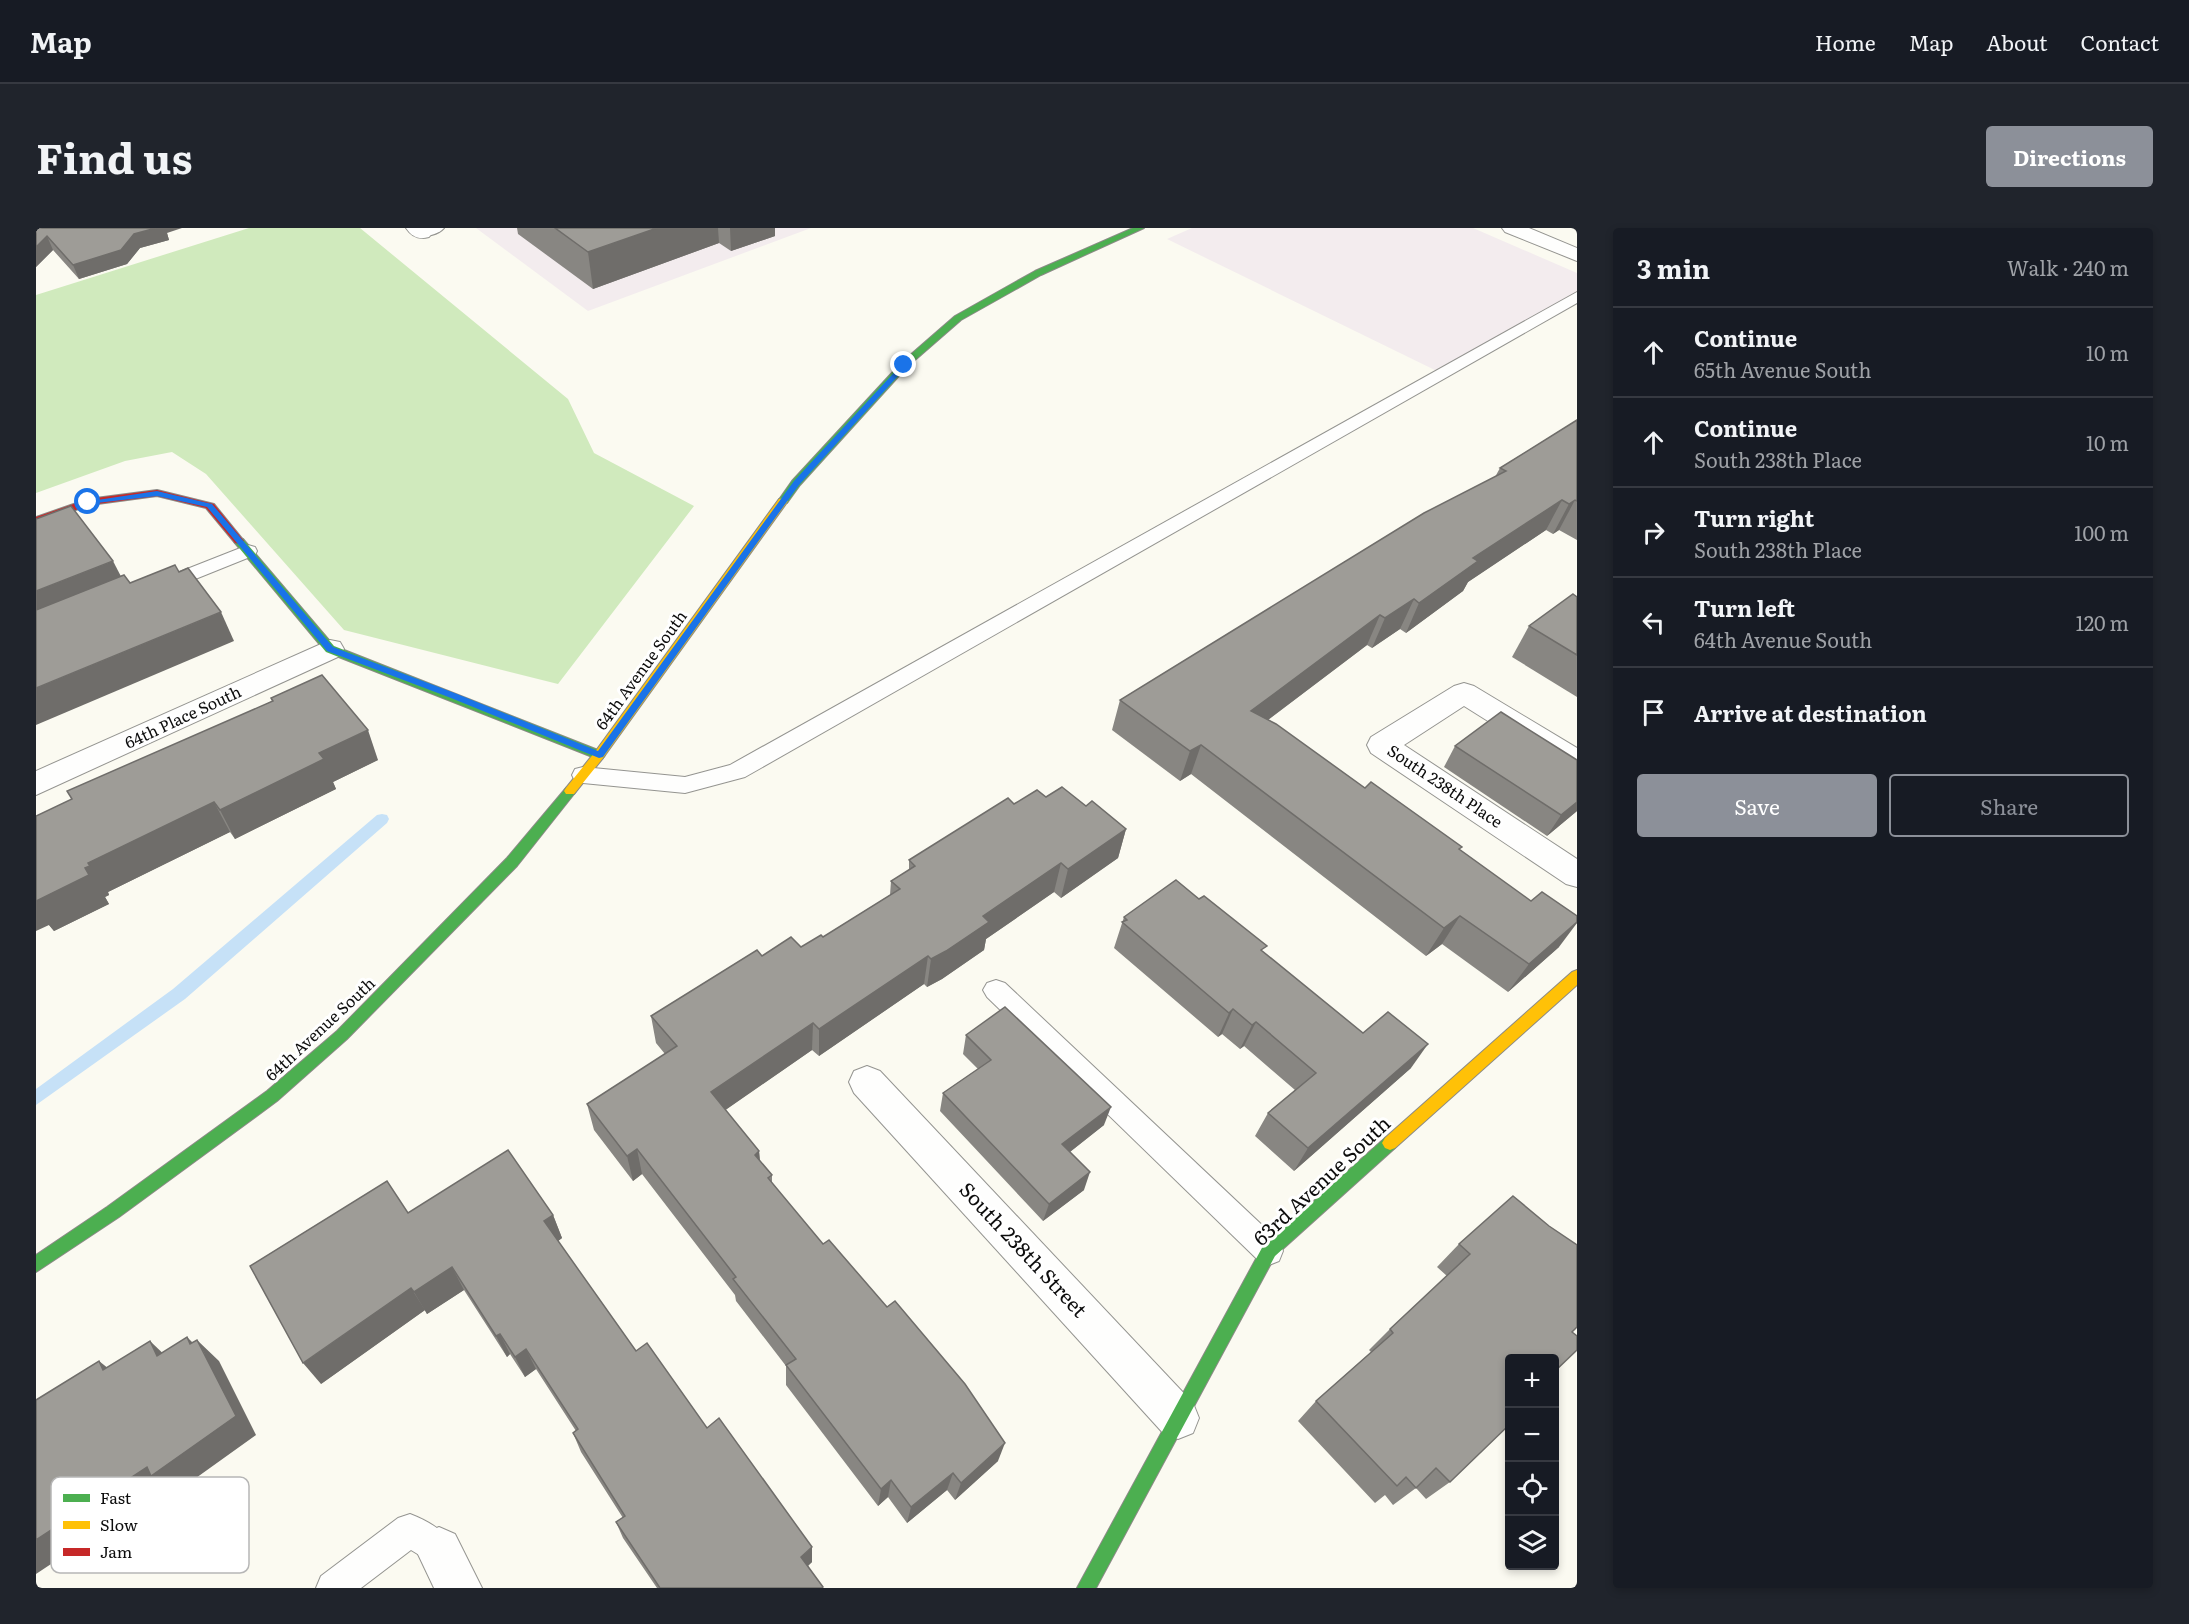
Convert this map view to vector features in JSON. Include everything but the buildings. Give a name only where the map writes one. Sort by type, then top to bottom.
[{"type":"street","name":"64th Avenue South","points":[[36,1264],[113,1212],[272,1096],[342,1035],[512,862],[599,755],[796,483],[904,365],[958,318],[1038,273],[1140,228]]},
{"type":"street","points":[[1512,228],[1577,255]]},
{"type":"street","points":[[36,521],[88,502],[157,494],[210,506],[330,649],[599,755]]},
{"type":"street","name":"64th Place South","points":[[36,784],[330,649]]},
{"type":"street","name":"South 238th Place","points":[[1577,762],[1464,693],[1382,745],[1577,875]]},
{"type":"street","name":"63rd Avenue South","points":[[1086,1588],[1269,1251],[1577,976]]},
{"type":"street","name":"South 238th Street","points":[[867,1082],[1178,1418]]},
{"type":"lane","points":[[583,775],[685,785],[737,771],[1577,297]]},
{"type":"lane","points":[[142,594],[248,551]]},
{"type":"lane","points":[[996,990],[1269,1251]]},
{"type":"lane","points":[[333,1588],[410,1530],[449,1569]]},
{"type":"shaded area","points":[[476,228],[811,228],[588,311]]},
{"type":"shaded area","points":[[1192,228],[1473,228],[1577,273],[1577,297],[1443,374],[1167,239]]},
{"type":"green space","points":[[249,228],[360,228],[568,399],[594,453],[694,506],[558,684],[344,630],[206,474],[172,452],[125,461],[36,493],[36,295]]},
{"type":"waterway","points":[[36,1098],[179,994],[382,819]]},
{"type":"traffic: fast","points":[[783,501],[796,483],[904,365],[958,318],[1038,273],[1140,228]]},
{"type":"traffic: fast","points":[[239,541],[330,649],[599,755]]},
{"type":"traffic: fast","points":[[36,1264],[113,1212],[272,1096],[342,1035],[512,862],[570,791]]},
{"type":"traffic: fast","points":[[1086,1588],[1269,1251],[1390,1143]]},
{"type":"traffic: slow","points":[[570,791],[599,755],[783,501]]},
{"type":"traffic: slow","points":[[1390,1143],[1577,976]]},
{"type":"traffic: jam","points":[[36,521],[88,502],[157,493],[210,506],[239,541]]},
{"type":"route","points":[[88,502],[157,494],[210,506],[330,649],[599,755],[796,483],[904,365]]}]
